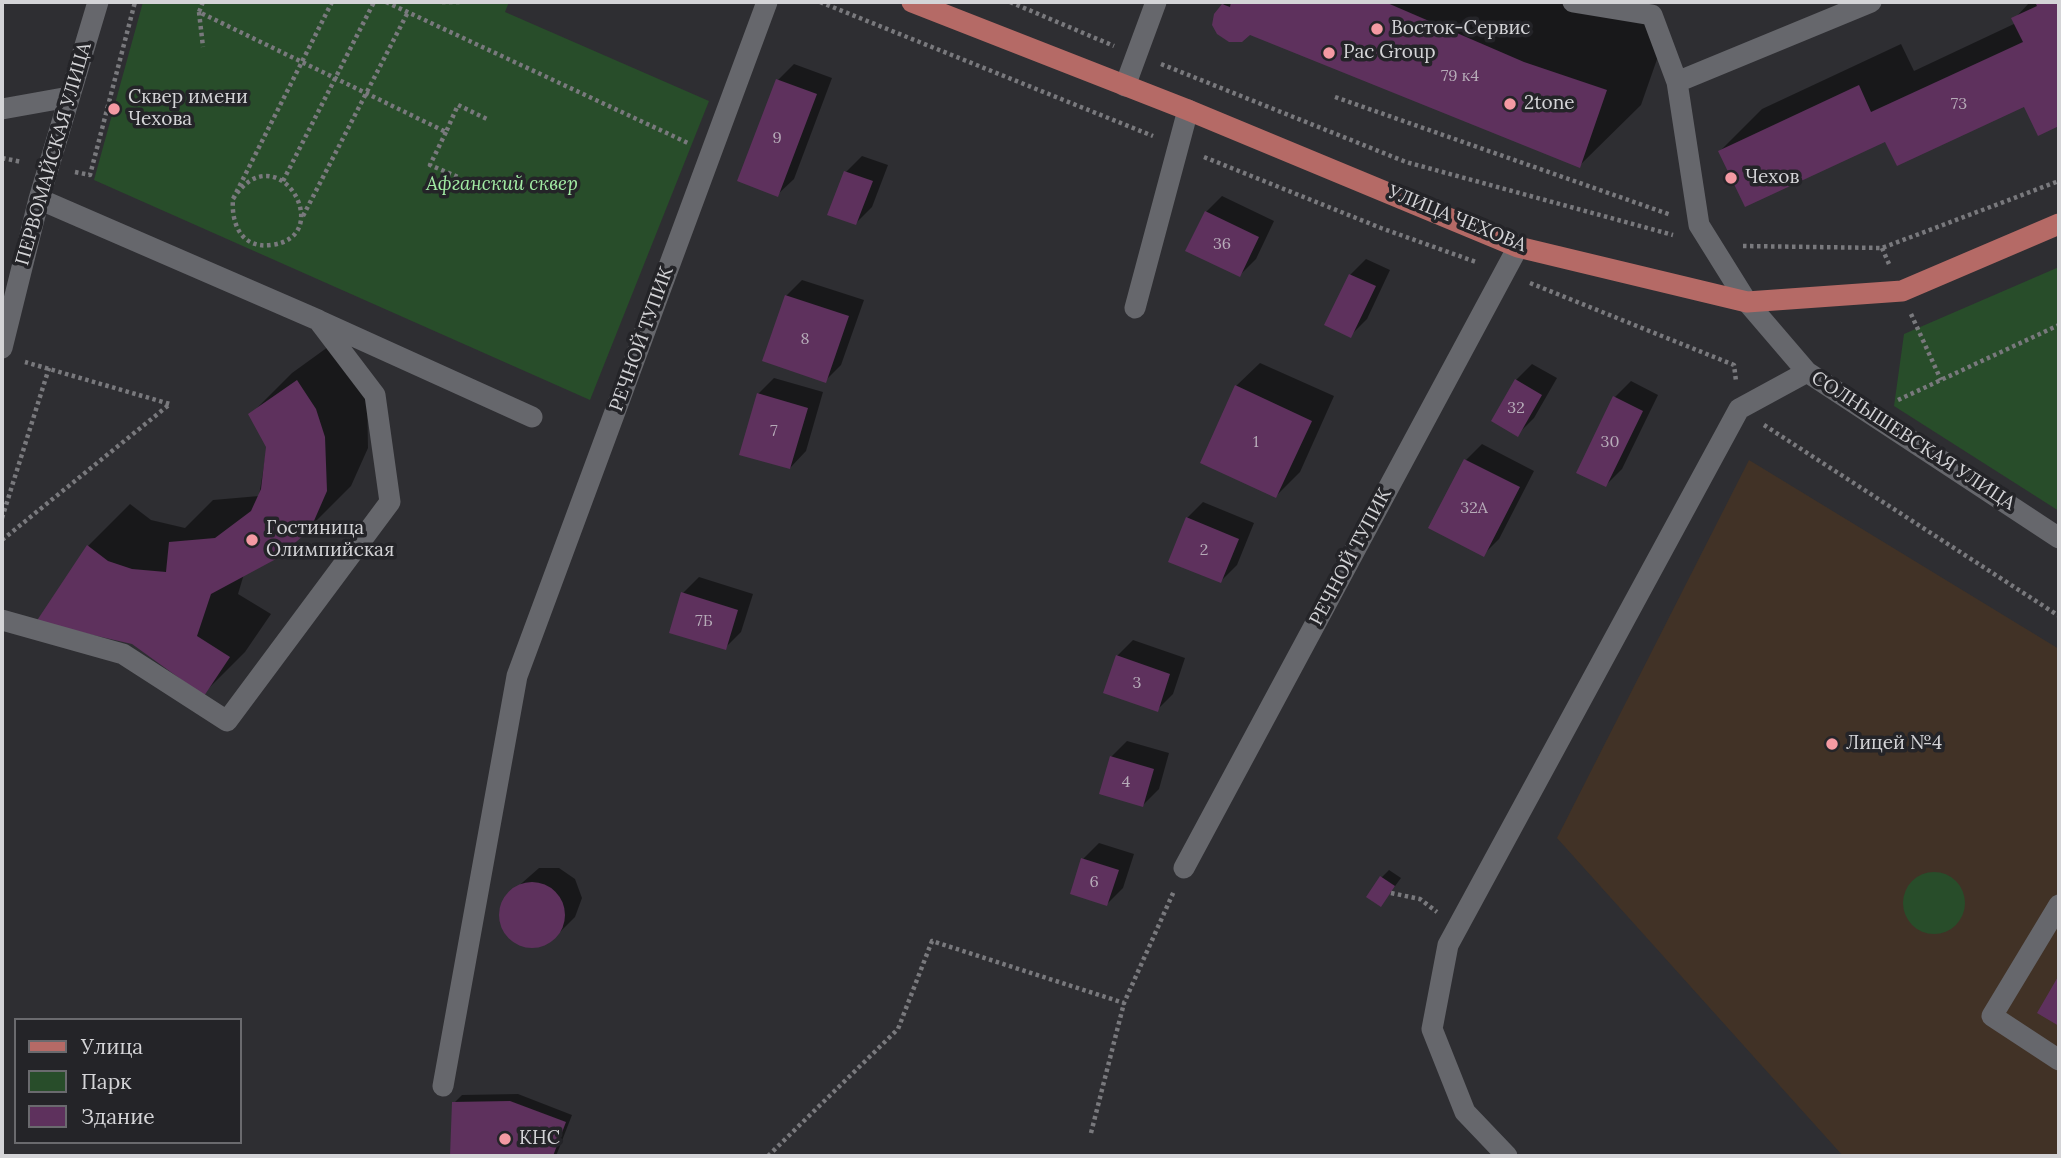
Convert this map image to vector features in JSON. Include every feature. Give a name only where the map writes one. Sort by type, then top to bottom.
[{"type":"main road","name":"УЛИЦА ЧЕХОВА","points":[[912,2],[1188,110],[1518,247],[1747,302],[1902,291],[2059,224]]},
{"type":"street","name":"ПЕРВОМАЙСКАЯ УЛИЦА","points":[[8,353],[11,277],[39,199],[98,2]]},
{"type":"street","name":"РЕЧНОЙ ТУПИК","points":[[443,1086],[517,676],[767,2]]},
{"type":"street","points":[[1125,86],[1156,2]]},
{"type":"street","points":[[1573,2],[1652,15],[1677,82],[1699,225]]},
{"type":"street","points":[[1677,82],[1871,2]]},
{"type":"street","points":[[2,108],[69,97]]},
{"type":"street","points":[[1135,308],[1188,110]]},
{"type":"street","points":[[39,199],[533,417]]},
{"type":"street","name":"СОЛНЫШЕВСКАЯ УЛИЦА","points":[[1699,225],[1747,302],[1807,372],[2059,538]]},
{"type":"street","name":"РЕЧНОЙ ТУПИК","points":[[1184,868],[1518,247]]},
{"type":"street","points":[[2,620],[122,654],[227,721],[390,502],[375,396],[318,320]]},
{"type":"street","points":[[1507,1156],[1465,1112],[1432,1029],[1453,936],[1739,409],[1807,372]]},
{"type":"street","points":[[2059,905],[1992,1016],[2059,1060]]},
{"type":"path","points":[[90,175],[135,2]]},
{"type":"path","points":[[203,2],[199,12],[203,47]]},
{"type":"path","points":[[332,2],[233,199],[232,216],[236,229],[247,241],[263,246],[280,244],[293,235],[408,12]]},
{"type":"path","points":[[283,181],[374,2]]},
{"type":"path","points":[[386,2],[711,154]]},
{"type":"path","points":[[442,2],[460,2]]},
{"type":"path","points":[[820,2],[1381,228],[1504,272],[1734,365],[1739,409],[2059,616]]},
{"type":"path","points":[[1010,2],[1406,162],[1712,245],[1882,248],[2059,181]]},
{"type":"path","points":[[199,12],[446,132]]},
{"type":"path","points":[[1335,97],[1699,225]]},
{"type":"path","points":[[458,177],[430,165],[458,105],[489,120]]},
{"type":"path","points":[[233,199],[240,188],[254,178],[269,176],[283,181],[295,190],[301,205],[301,219]]},
{"type":"path","points":[[1871,413],[2059,325]]},
{"type":"path","points":[[2,540],[170,404],[8,353]]},
{"type":"path","points":[[2,518],[49,368]]},
{"type":"path","points":[[1091,1133],[1124,1003],[1184,868]]},
{"type":"path","points":[[1391,893],[1420,898],[1453,936]]},
{"type":"path","points":[[768,1156],[898,1029],[932,941],[1124,1003]]},
{"type":"shaded area","name":"Лицей №4","points":[[1749,460],[2059,649],[2059,1156],[1843,1156],[1557,838]]},
{"type":"green space","name":"Афганский сквер","points":[[143,2],[509,2],[505,12],[709,101],[590,400],[94,180]]},
{"type":"green space","points":[[2059,267],[2059,511],[1894,406],[1904,334]]},
{"type":"green space","points":[[1934,872],[1946,874],[1956,881],[1963,891],[1963,915],[1956,925],[1946,932],[1934,934],[1922,932],[1912,925],[1905,915],[1903,903],[1905,891],[1912,881],[1922,874]]},
{"type":"building","points":[[1231,2],[1385,2],[1524,62],[1607,90],[1580,168],[1250,35],[1242,42],[1229,42],[1217,34],[1212,25],[1214,14],[1222,4],[1230,7]]},
{"type":"building","points":[[2035,2],[2059,2],[2059,126],[2038,136],[2024,107],[1897,166],[1885,142],[1745,207],[1718,151],[1859,85],[1871,112],[2023,42],[2011,18],[2037,6]]},
{"type":"building","points":[[776,79],[817,94],[778,197],[737,181]]},
{"type":"building","points":[[844,171],[873,181],[856,225],[827,215]]},
{"type":"building","points":[[1205,211],[1259,237],[1240,277],[1185,251]]},
{"type":"building","points":[[1349,274],[1376,286],[1351,338],[1324,325]]},
{"type":"building","points":[[785,295],[849,316],[826,383],[762,361]]},
{"type":"building","points":[[1515,379],[1542,395],[1518,437],[1491,421]]},
{"type":"building","name":"Гостиница Олимпийская","points":[[297,380],[316,409],[325,437],[327,491],[310,530],[276,559],[211,594],[197,636],[230,657],[204,696],[132,644],[36,622],[87,545],[108,561],[132,569],[166,572],[169,542],[215,538],[251,511],[261,489],[266,447],[248,414]]},
{"type":"building","points":[[1235,385],[1312,421],[1276,498],[1200,463]]},
{"type":"building","points":[[757,393],[808,408],[790,469],[739,455]]},
{"type":"building","points":[[1613,396],[1643,411],[1606,487],[1576,473]]},
{"type":"building","points":[[1464,459],[1520,487],[1484,557],[1428,528]]},
{"type":"building","points":[[1186,517],[1239,539],[1221,583],[1168,562]]},
{"type":"building","points":[[681,592],[738,610],[726,650],[669,633]]},
{"type":"building","points":[[1116,655],[1170,674],[1158,712],[1103,693]]},
{"type":"building","points":[[1110,756],[1154,769],[1143,807],[1099,794]]},
{"type":"building","points":[[1081,858],[1119,870],[1107,906],[1070,894]]},
{"type":"building","points":[[1380,876],[1395,886],[1381,907],[1366,897]]},
{"type":"building","points":[[532,882],[555,892],[565,915],[555,938],[532,948],[509,938],[499,915],[509,892]]},
{"type":"building","points":[[2059,975],[2059,1026],[2037,1013]]},
{"type":"building","name":"КНС","points":[[510,1101],[566,1122],[553,1156],[450,1156],[452,1102]]},
{"type":"place","name":"Восток-Сервис","points":[[1377,29]]},
{"type":"place","name":"Pac Group","points":[[1329,53]]},
{"type":"place","name":"2tone","points":[[1510,104]]},
{"type":"place","name":"Сквер имени Чехова","points":[[114,109]]},
{"type":"place","name":"Чехов","points":[[1731,178]]},
{"type":"place","name":"Гостиница Олимпийская","points":[[252,540]]},
{"type":"place","name":"Лицей №4","points":[[1832,744]]},
{"type":"place","name":"КНС","points":[[505,1139]]}]
